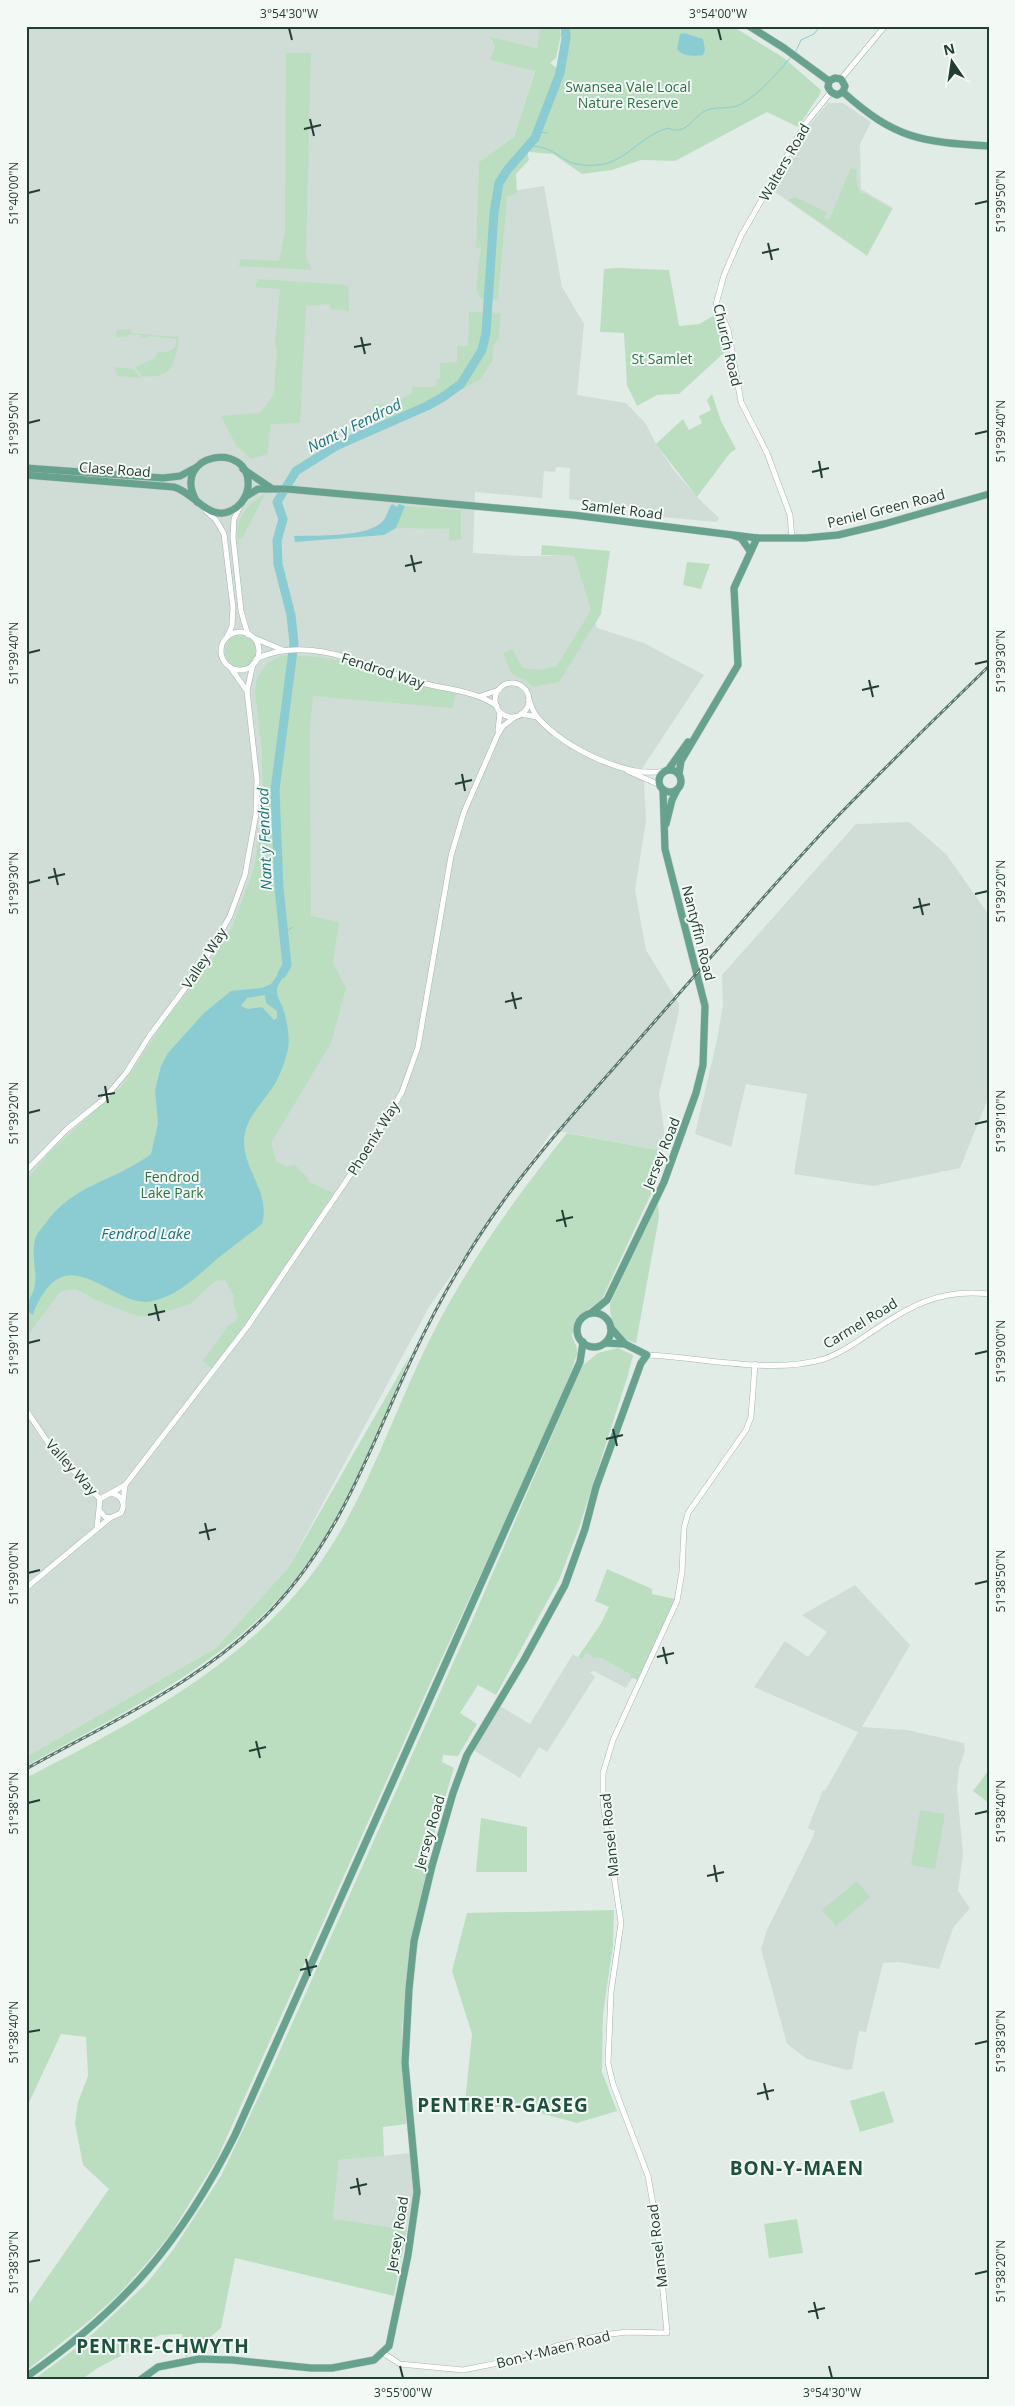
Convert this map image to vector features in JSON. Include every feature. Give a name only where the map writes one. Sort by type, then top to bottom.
[{"type":"main road","points":[[749,26],[784,48],[830,82]]},
{"type":"main road","points":[[835,78],[841,79],[845,86],[843,92],[837,95],[831,92],[828,87],[830,82],[835,78]]},
{"type":"main road","points":[[843,92],[882,124],[901,133],[927,141],[989,146]]},
{"type":"main road","points":[[219,456],[237,462],[274,488],[258,489],[244,499],[236,508],[221,513],[205,509],[197,502],[191,488],[196,468],[210,458],[219,456]]},
{"type":"main road","name":"Clase Road","points":[[26,468],[163,478],[180,476],[196,468]]},
{"type":"main road","points":[[243,468],[247,477],[248,487],[244,499]]},
{"type":"main road","name":"Clase Road","points":[[26,475],[174,487],[189,494],[197,502]]},
{"type":"main road","name":"Samlet Road","points":[[274,488],[572,515],[757,538]]},
{"type":"main road","name":"Peniel Green Road","points":[[757,538],[819,537],[862,530],[989,494]]},
{"type":"main road","points":[[731,535],[741,538],[750,551]]},
{"type":"main road","points":[[696,733],[659,779],[662,788],[669,792],[677,790],[682,782],[679,774],[681,761],[738,665],[734,595],[736,582],[757,538]]},
{"type":"main road","points":[[667,770],[679,774]]},
{"type":"main road","name":"Nantyffin Road","points":[[662,788],[664,836],[705,1006]]},
{"type":"main road","name":"Nantyffin Road","points":[[670,866],[666,822],[677,790]]},
{"type":"main road","name":"Jersey Road","points":[[591,1313],[607,1300],[664,1182],[686,1125],[703,1064],[705,1006]]},
{"type":"main road","name":"Jersey Road","points":[[607,1300],[607,1318]]},
{"type":"main road","points":[[26,2377],[61,2352],[125,2296],[146,2273],[193,2212],[215,2175],[235,2135],[580,1362],[583,1342],[578,1328],[582,1318],[591,1313],[597,1313],[607,1318],[611,1328],[609,1339],[595,1347],[580,1362]]},
{"type":"main road","name":"Carmel Road","points":[[611,1328],[625,1344],[647,1355]]},
{"type":"main road","points":[[583,1342],[595,1347]]},
{"type":"main road","name":"Carmel Road","points":[[605,1343],[625,1344]]},
{"type":"main road","name":"Jersey Road","points":[[383,2353],[389,2346],[393,2333],[408,2255],[417,2192],[414,2149],[408,2115],[406,2046],[414,1941],[432,1866],[453,1793],[467,1756],[524,1660],[565,1585],[619,1423],[641,1363],[647,1355]]},
{"type":"main road","points":[[140,2380],[158,2367],[199,2359],[232,2360],[322,2369],[369,2362],[383,2353]]},
{"type":"street","points":[[841,79],[885,26]]},
{"type":"street","name":"Walters Road","points":[[741,236],[805,124],[831,92]]},
{"type":"street","name":"Church Road","points":[[741,236],[724,275],[716,304],[728,329],[741,402],[767,453],[790,515],[792,538]]},
{"type":"street","points":[[230,667],[240,670],[255,662],[258,650],[241,611],[232,528],[244,499]]},
{"type":"street","points":[[205,509],[216,520],[224,534],[233,608],[233,620],[221,647],[222,659],[248,691]]},
{"type":"street","points":[[227,637],[240,632],[251,636]]},
{"type":"street","name":"Fendrod Way","points":[[251,636],[272,647],[325,653],[352,659],[417,681],[480,696],[496,706]]},
{"type":"street","name":"Fendrod Way","points":[[255,662],[267,654],[286,650]]},
{"type":"street","name":"Valley Way","points":[[26,1171],[67,1129],[102,1100],[126,1073],[150,1035],[201,966],[230,916],[245,875],[256,814],[257,780],[248,691],[255,662]]},
{"type":"street","points":[[480,696],[499,690],[508,684],[519,685],[525,690],[537,717],[572,745],[594,757],[619,766],[648,773],[667,770]]},
{"type":"street","points":[[499,690],[496,696],[496,706],[500,712],[507,716],[514,717],[521,714],[527,708],[529,700]]},
{"type":"street","name":"Phoenix Way","points":[[111,1493],[125,1485],[247,1327],[374,1140],[402,1092],[418,1047],[450,856],[464,812],[498,734],[500,712]]},
{"type":"street","points":[[521,714],[537,717]]},
{"type":"street","name":"Phoenix Way","points":[[498,734],[514,717]]},
{"type":"street","points":[[619,766],[662,788]]},
{"type":"street","name":"Carmel Road","points":[[647,1355],[755,1364],[799,1365],[826,1358],[850,1346],[897,1314],[927,1300],[952,1293],[989,1294]]},
{"type":"street","name":"Mansel Road","points":[[667,2333],[657,2227],[648,2176],[613,2084],[608,2063],[611,1992],[621,1923],[603,1802],[603,1773],[624,1713],[676,1601],[682,1572],[684,1528],[691,1508],[746,1430],[751,1416],[755,1364]]},
{"type":"street","name":"Valley Way","points":[[26,1410],[51,1447],[100,1499]]},
{"type":"street","points":[[26,1588],[97,1528],[110,1518],[121,1513],[125,1485]]},
{"type":"street","points":[[97,1528],[100,1499],[111,1493],[118,1495],[123,1503]]},
{"type":"street","points":[[100,1511],[103,1515],[110,1518]]},
{"type":"street","name":"Bon-Y-Maen Road","points":[[383,2353],[400,2364],[463,2370],[528,2357],[556,2346],[602,2335],[627,2332],[667,2333]]},
{"type":"shaded area","points":[[26,26],[540,26],[538,48],[490,38],[495,47],[491,60],[535,70],[514,137],[479,162],[478,196],[544,186],[562,287],[584,324],[577,395],[626,403],[646,424],[656,444],[673,469],[697,497],[719,518],[717,522],[662,517],[662,511],[569,499],[570,468],[556,467],[555,472],[544,471],[542,498],[475,492],[473,553],[522,556],[574,556],[597,628],[644,643],[704,675],[643,767],[646,820],[635,890],[646,950],[679,1004],[679,1011],[659,1094],[665,1137],[663,1151],[553,1130],[429,1307],[288,1568],[216,1648],[26,1757],[26,1310],[33,1315],[49,1286],[58,1278],[72,1276],[87,1277],[129,1298],[152,1302],[181,1290],[262,1224],[265,1213],[261,1192],[245,1153],[244,1132],[251,1116],[272,1090],[288,1048],[288,1030],[284,1010],[277,995],[277,988],[284,976],[279,973],[271,984],[262,988],[231,991],[204,1013],[168,1053],[161,1066],[155,1090],[158,1124],[151,1154],[138,1164],[72,1196],[48,1220],[35,1238],[32,1260],[35,1285],[26,1305]]},
{"type":"shaded area","points":[[828,103],[843,103],[871,122],[860,144],[861,189],[893,208],[867,256],[772,190],[807,128]]},
{"type":"shaded area","points":[[909,822],[946,854],[989,915],[989,1096],[960,1168],[873,1186],[794,1174],[807,1094],[746,1084],[731,1147],[695,1134],[717,1040],[723,1004],[722,975],[856,824]]},
{"type":"shaded area","points":[[855,1585],[910,1645],[862,1727],[907,1730],[964,1743],[965,1751],[959,1768],[957,1789],[963,1854],[958,1891],[970,1908],[953,1928],[939,1969],[899,1962],[883,1963],[866,2032],[859,2031],[852,2069],[847,2070],[807,2059],[787,2044],[761,1949],[767,1930],[812,1839],[815,1831],[808,1828],[823,1790],[825,1791],[858,1732],[754,1687],[785,1641],[808,1657],[827,1632],[802,1615]]},
{"type":"shaded area","points":[[586,1653],[594,1658],[601,1658],[631,1675],[632,1678],[626,1688],[594,1671],[590,1672],[595,1677],[547,1752],[539,1747],[520,1778],[473,1750],[500,1706],[530,1724],[573,1654],[582,1660]]},
{"type":"shaded area","points":[[411,2153],[413,2195],[407,2229],[333,2219],[339,2160]]},
{"type":"green space","points":[[540,26],[559,26],[561,35],[556,58],[550,63],[558,69],[554,76],[540,123],[532,140],[526,147],[529,160],[516,174],[517,193],[507,197],[498,300],[480,299],[476,286],[481,247],[476,248],[479,162],[514,137],[535,71],[490,60],[495,47],[490,37],[537,48]]},
{"type":"green space","name":"Swansea Vale Local Nature Reserve","points":[[567,26],[732,26],[784,58],[821,90],[820,94],[798,127],[767,112],[675,161],[641,160],[612,170],[582,174],[553,154],[530,152],[529,148],[536,138],[563,67]]},
{"type":"green space","points":[[286,53],[311,53],[306,257],[312,270],[239,266],[240,259],[279,261],[285,231]]},
{"type":"green space","points":[[851,168],[857,170],[856,179],[860,193],[864,193],[892,209],[867,255],[788,200],[795,197],[827,213],[824,218],[829,220]]},
{"type":"green space","name":"St Samlet","points":[[604,269],[669,270],[679,326],[699,324],[715,315],[727,341],[726,351],[679,394],[657,395],[637,406],[627,385],[624,333],[600,332]]},
{"type":"green space","points":[[258,279],[348,285],[349,311],[331,309],[329,304],[306,306],[300,423],[271,424],[267,454],[251,459],[236,445],[221,416],[260,413],[274,394],[277,347],[275,344],[280,289],[255,287]]},
{"type":"green space","points":[[469,312],[501,313],[499,338],[493,346],[492,361],[480,380],[364,439],[359,423],[376,414],[373,404],[399,404],[400,400],[412,393],[412,387],[436,387],[437,379],[440,379],[440,363],[457,362],[457,346],[468,346]]},
{"type":"green space","points":[[131,329],[131,333],[179,338],[176,355],[166,373],[152,377],[142,376],[135,367],[154,359],[158,352],[168,352],[175,348],[177,339],[150,336],[141,338],[141,335],[128,334],[127,337],[116,337],[117,330]]},
{"type":"green space","points":[[114,367],[134,369],[141,378],[118,376]]},
{"type":"green space","points":[[712,394],[721,421],[736,449],[730,453],[697,497],[656,444],[683,419],[689,430],[702,423],[699,416],[711,410],[707,400]]},
{"type":"green space","points":[[265,494],[243,537],[238,539],[238,525],[244,512],[253,502]]},
{"type":"green space","points":[[405,506],[461,510],[461,539],[449,541],[449,529],[396,528]]},
{"type":"green space","points":[[542,545],[610,551],[601,614],[559,682],[533,687],[525,680],[512,674],[503,654],[512,649],[523,668],[539,670],[557,666],[591,610],[574,556],[541,555]]},
{"type":"green space","points":[[687,562],[710,564],[701,589],[683,585]]},
{"type":"green space","points":[[241,635],[247,636],[252,640],[256,645],[256,657],[252,662],[247,666],[241,667],[235,666],[230,662],[226,657],[225,651],[226,645],[230,640],[235,636]]},
{"type":"green space","name":"Fendrod Lake Park","points":[[283,655],[321,657],[357,665],[394,678],[456,694],[452,708],[313,696],[310,730],[311,916],[339,922],[333,963],[346,988],[331,1043],[271,1143],[276,1161],[286,1167],[295,1165],[307,1177],[309,1182],[333,1193],[259,1305],[212,1368],[203,1361],[229,1325],[235,1322],[238,1316],[233,1303],[234,1296],[225,1280],[215,1281],[190,1304],[153,1316],[139,1316],[96,1300],[76,1289],[66,1290],[59,1293],[26,1338],[26,1181],[52,1150],[122,1086],[166,1019],[209,965],[233,925],[254,869],[263,810],[262,753],[255,691],[257,678],[267,663]]},
{"type":"green space","points":[[567,1133],[663,1151],[658,1179],[602,1299],[575,1320],[572,1336],[577,1348],[577,1354],[571,1372],[529,1470],[434,1675],[217,2159],[170,2235],[119,2294],[89,2321],[26,2371],[26,2308],[109,2189],[83,2165],[75,2123],[78,2102],[88,2076],[86,2037],[61,2034],[26,2109],[26,1778],[100,1739],[173,1697],[240,1648],[271,1620],[300,1589],[322,1561],[358,1499],[417,1367],[446,1308],[494,1231]]},
{"type":"green space","points":[[658,1201],[659,1217],[636,1343],[629,1341],[619,1334],[611,1318],[610,1304]]},
{"type":"green space","points":[[618,1348],[633,1355],[628,1375],[579,1528],[559,1580],[496,1695],[478,1685],[460,1713],[477,1724],[458,1756],[443,1755],[442,1762],[454,1768],[434,1835],[411,1943],[402,2028],[406,2124],[383,2127],[384,2156],[339,2160],[333,2219],[407,2229],[394,2296],[235,2258],[221,2328],[186,2357],[182,2334],[160,2335],[96,2369],[81,2380],[33,2380],[84,2342],[147,2283],[173,2250],[221,2176],[270,2073],[475,1614],[582,1366],[598,1353]]},
{"type":"green space","points":[[410,1355],[350,1494],[335,1521],[302,1571],[274,1604],[243,1633],[210,1659],[175,1682],[26,1766],[26,1757],[216,1648],[288,1568]]},
{"type":"green space","points":[[607,1569],[652,1589],[652,1594],[675,1599],[670,1614],[638,1680],[630,1677],[631,1675],[601,1658],[594,1658],[586,1653],[582,1660],[578,1657],[600,1625],[609,1607],[595,1601]]},
{"type":"green space","points":[[989,1770],[989,1803],[973,1791]]},
{"type":"green space","points":[[920,1810],[945,1814],[935,1869],[911,1865]]},
{"type":"green space","points":[[481,1818],[527,1827],[527,1872],[476,1872]]},
{"type":"green space","points":[[857,1881],[870,1897],[836,1926],[822,1910]]},
{"type":"green space","points":[[614,1910],[613,1945],[603,2014],[602,2072],[617,2111],[577,2123],[510,2105],[464,2112],[472,2034],[452,1971],[467,1913]]},
{"type":"green space","points":[[884,2091],[894,2122],[860,2132],[850,2101]]},
{"type":"green space","points":[[797,2219],[803,2253],[769,2258],[764,2224]]},
{"type":"water","points":[[684,33],[703,39],[705,50],[703,55],[692,56],[679,52],[677,49],[680,34]]},
{"type":"water","points":[[392,504],[397,507],[399,504],[405,506],[396,528],[384,535],[295,542],[294,536],[354,533],[366,530],[383,521]]},
{"type":"water","name":"Fendrod Lake","points":[[279,973],[284,976],[277,992],[287,1025],[288,1049],[279,1076],[250,1120],[244,1140],[248,1161],[263,1202],[262,1224],[179,1290],[162,1298],[153,1301],[140,1301],[126,1297],[84,1277],[70,1275],[57,1279],[45,1291],[33,1315],[26,1310],[35,1285],[34,1246],[36,1238],[56,1210],[82,1191],[123,1171],[151,1154],[158,1124],[155,1090],[161,1066],[168,1053],[204,1013],[231,991],[262,988],[271,984]],"holes":[[[265,995],[266,1003],[277,1011],[277,1018],[274,1020],[262,1007],[248,1009],[241,1006],[247,998]]]},
{"type":"waterway","name":"Nant y Fendrod","points":[[282,974],[287,965],[279,888],[275,790],[294,643],[291,615],[278,564],[277,541],[283,519],[277,502],[296,471],[336,446],[427,406],[461,384],[482,350],[486,333],[494,213],[499,183],[508,169],[535,138],[560,73],[566,38],[565,26]]},
{"type":"waterway","points":[[796,51],[801,40],[814,34],[820,26]]},
{"type":"waterway","points":[[527,147],[545,148],[576,164],[597,165],[607,163],[617,159],[658,132],[668,128],[674,130],[685,128],[707,110],[733,107],[741,104],[775,76],[792,56]]},
{"type":"waterway","points":[[538,132],[547,133]]},
{"type":"waterway","points":[[285,932],[293,927]]},
{"type":"railway","points":[[26,1769],[125,1716],[189,1677],[220,1656],[249,1632],[275,1606],[319,1549],[337,1519],[442,1298],[477,1240],[520,1179],[577,1110],[789,868],[873,780],[989,666]]},
{"type":"district","name":"PENTRE'R-GASEG","points":[[503,2105]]},
{"type":"district","name":"BON-Y-MAEN","points":[[797,2168]]},
{"type":"district","name":"PENTRE-CHWYTH","points":[[163,2346]]}]
